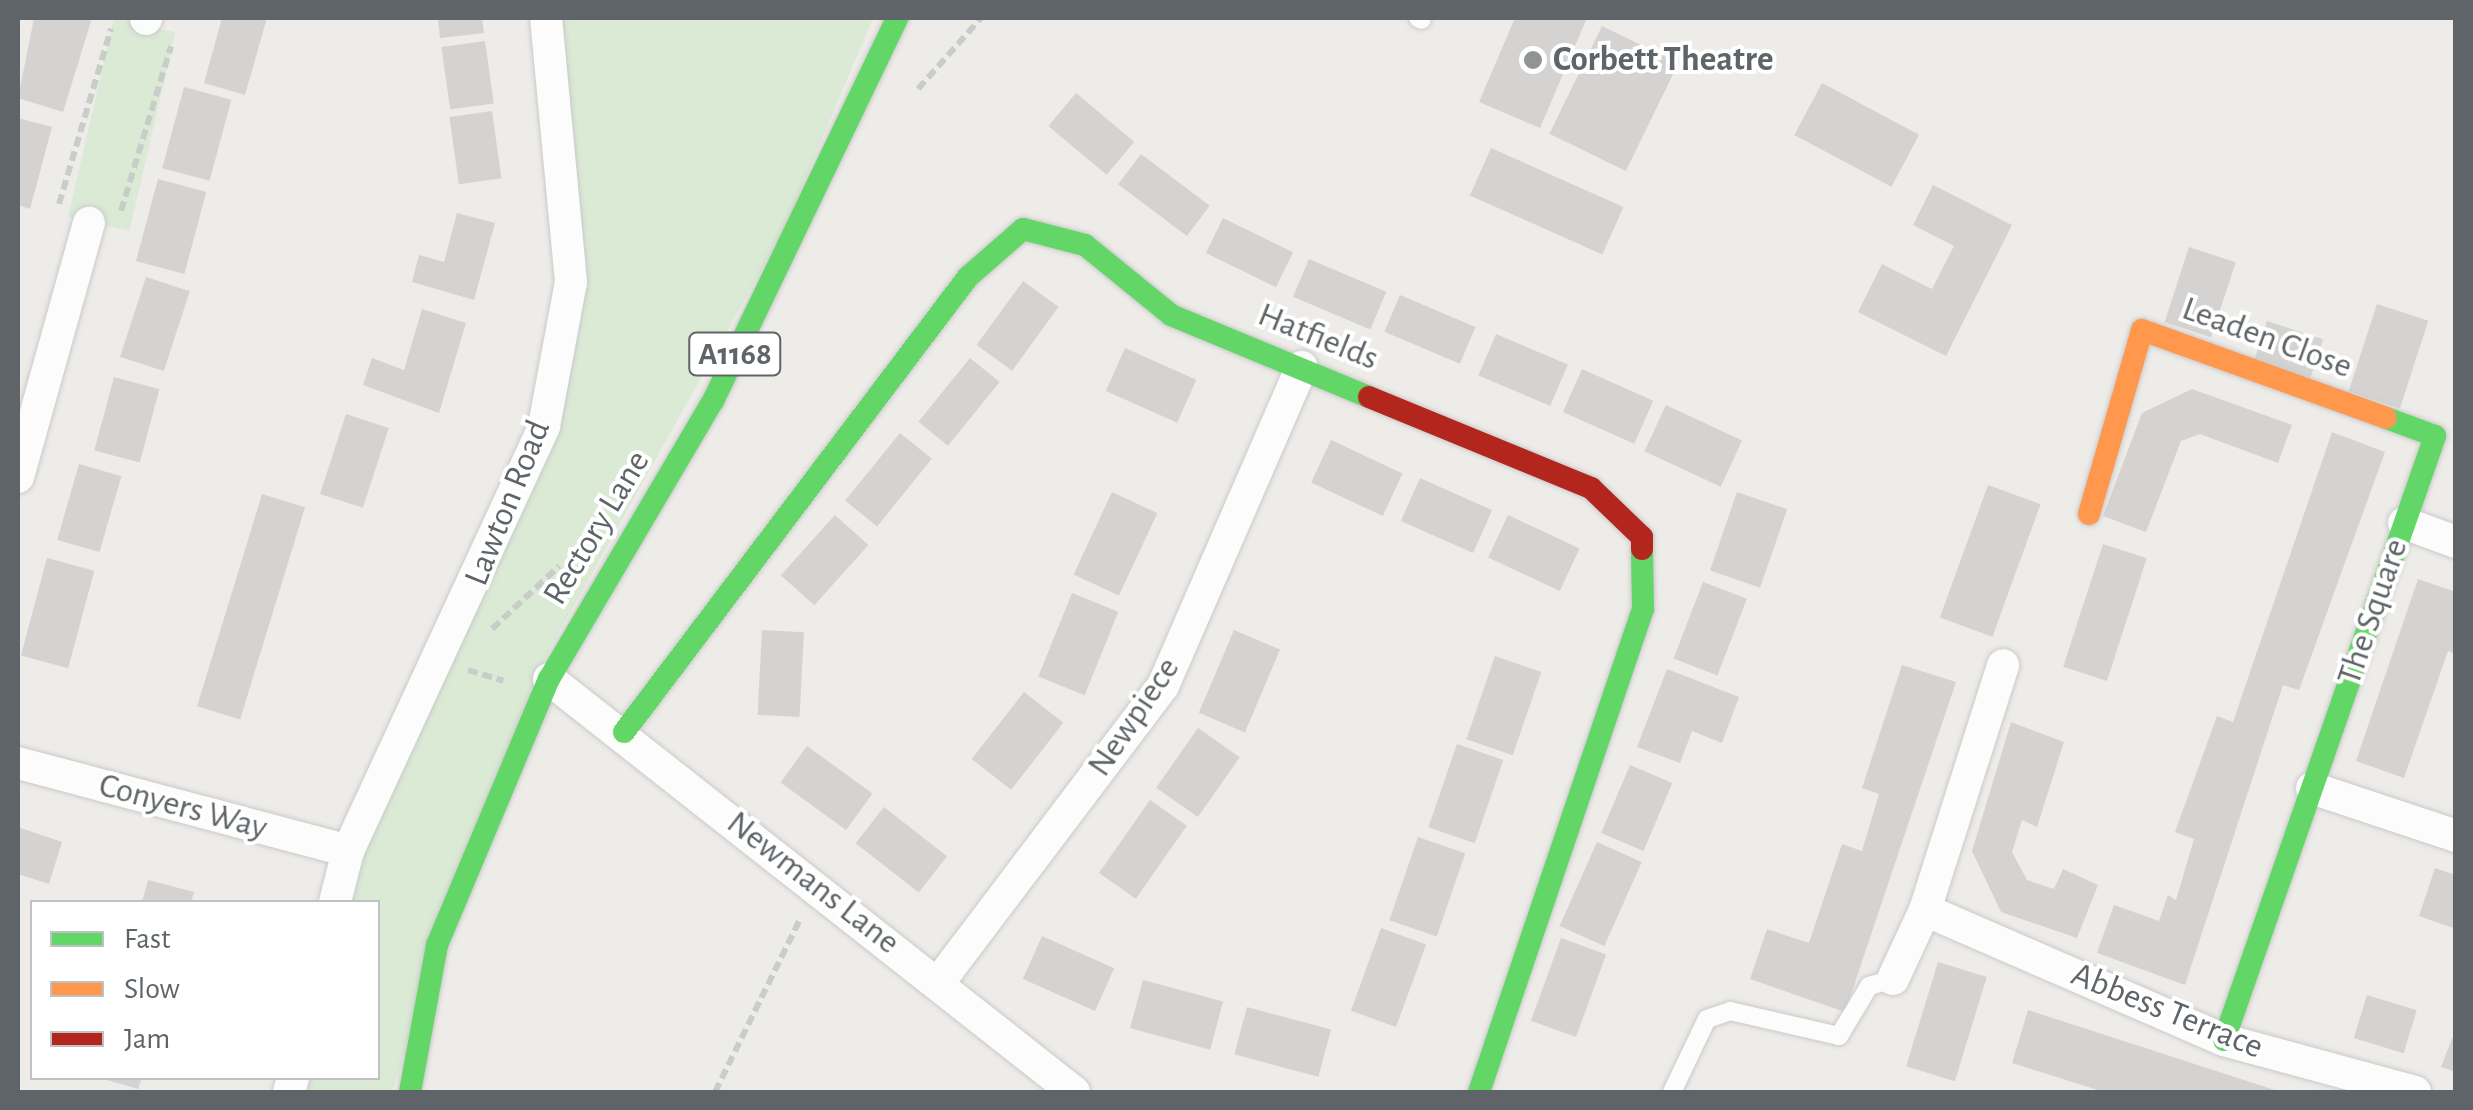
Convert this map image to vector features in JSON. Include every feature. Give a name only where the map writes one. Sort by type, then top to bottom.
[{"type":"street","name":"Lawton Road","points":[[336,900],[348,851],[544,426],[571,282],[546,18]]},
{"type":"street","name":"Rectory Lane","points":[[410,1092],[437,945],[544,689],[712,401],[896,18]]},
{"type":"street","points":[[18,477],[90,223]]},
{"type":"street","name":"Hatfields","points":[[624,732],[968,277],[1023,229],[1086,244],[1172,315],[1590,488],[1642,536],[1643,608],[1479,1092]]},
{"type":"street","name":"Leaden Close","points":[[2089,514],[2142,330],[2435,436]]},
{"type":"street","name":"Newpiece","points":[[939,982],[1164,686],[1302,367]]},
{"type":"street","name":"The Square","points":[[2224,1040],[2435,436]]},
{"type":"street","points":[[2404,524],[2456,542]]},
{"type":"street","points":[[1893,979],[1925,910],[2003,666]]},
{"type":"street","name":"Newmans Lane","points":[[544,689],[624,732],[1074,1092]]},
{"type":"street","name":"Conyers Way","points":[[18,763],[348,851]]},
{"type":"street","points":[[2312,788],[2456,836]]},
{"type":"street","name":"Abbess Terrace","points":[[1925,910],[2224,1040],[2415,1092]]},
{"type":"lane","points":[[1672,1092],[1706,1019],[1730,1011],[1840,1036],[1869,986],[1893,979]]},
{"type":"path","points":[[135,18],[175,32],[116,231],[90,223],[56,214],[135,18]]},
{"type":"path","points":[[438,663],[544,689]]},
{"type":"path","points":[[715,1092],[816,888]]},
{"type":"green space","points":[[114,18],[175,32],[129,231],[68,217]]},
{"type":"green space","points":[[546,18],[873,18],[783,231],[538,670],[392,1092],[289,1092],[292,1080],[380,1080],[380,900],[336,900],[544,426],[571,282]]},
{"type":"building","points":[[34,18],[92,18],[63,112],[18,98]]},
{"type":"building","points":[[222,18],[267,18],[245,95],[204,83]]},
{"type":"building","points":[[438,18],[482,18],[484,33],[440,38]]},
{"type":"building","name":"Corbett Theatre","points":[[1515,18],[1587,18],[1540,128],[1479,102]]},
{"type":"building","points":[[1602,26],[1678,63],[1626,171],[1549,134]]},
{"type":"building","points":[[485,41],[494,103],[450,110],[441,47]]},
{"type":"building","points":[[1822,83],[1919,135],[1891,187],[1794,135]]},
{"type":"building","points":[[184,87],[231,100],[210,181],[162,168]]},
{"type":"building","points":[[1076,93],[1134,142],[1107,175],[1048,126]]},
{"type":"building","points":[[492,111],[501,178],[459,184],[449,117]]},
{"type":"building","points":[[18,118],[52,127],[30,209],[18,205]]},
{"type":"building","points":[[1491,148],[1623,207],[1602,254],[1470,196]]},
{"type":"building","points":[[1141,154],[1210,206],[1187,236],[1118,184]]},
{"type":"building","points":[[158,179],[206,192],[184,274],[136,261]]},
{"type":"building","points":[[1933,185],[2012,225],[1946,356],[1858,312],[1882,264],[1932,289],[1954,246],[1913,225]]},
{"type":"building","points":[[457,213],[495,223],[474,300],[412,282],[419,255],[444,262]]},
{"type":"building","points":[[1223,218],[1293,252],[1276,287],[1206,253]]},
{"type":"building","points":[[2189,247],[2236,262],[2211,337],[2165,322]]},
{"type":"building","points":[[1309,259],[1386,292],[1370,330],[1293,297]]},
{"type":"building","points":[[146,277],[190,291],[164,371],[120,357]]},
{"type":"building","points":[[1023,281],[1059,307],[1012,371],[977,345]]},
{"type":"building","points":[[1400,295],[1475,327],[1460,364],[1384,332]]},
{"type":"building","points":[[2377,304],[2428,321],[2400,408],[2349,391]]},
{"type":"building","points":[[422,309],[466,323],[439,413],[363,385],[372,358],[404,370]]},
{"type":"building","points":[[2267,321],[2323,339],[2310,378],[2254,360]]},
{"type":"building","points":[[1496,334],[1568,364],[1550,406],[1478,375]]},
{"type":"building","points":[[1125,348],[1196,380],[1177,423],[1106,391]]},
{"type":"building","points":[[970,358],[1000,382],[948,446],[918,422]]},
{"type":"building","points":[[1582,369],[1653,401],[1634,444],[1563,412]]},
{"type":"building","points":[[114,377],[159,389],[140,463],[94,450]]},
{"type":"building","points":[[2192,389],[2292,425],[2278,463],[2200,434],[2181,441],[2146,532],[2103,516],[2142,413]]},
{"type":"building","points":[[1666,405],[1742,440],[1721,487],[1644,451]]},
{"type":"building","points":[[346,414],[389,428],[363,508],[320,494]]},
{"type":"building","points":[[2332,432],[2385,452],[2299,690],[2283,685],[2185,985],[2097,953],[2114,905],[2159,921],[2168,895],[2176,900],[2194,839],[2175,832],[2217,716],[2233,722]]},
{"type":"building","points":[[900,433],[932,459],[877,526],[845,501]]},
{"type":"building","points":[[1331,440],[1403,473],[1383,516],[1311,483]]},
{"type":"building","points":[[79,464],[121,476],[100,552],[57,540]]},
{"type":"building","points":[[1420,478],[1492,510],[1473,553],[1401,521]]},
{"type":"building","points":[[1988,485],[2041,504],[1992,637],[1940,617]]},
{"type":"building","points":[[1112,492],[1157,513],[1119,596],[1074,574]]},
{"type":"building","points":[[1737,492],[1787,509],[1760,588],[1710,570]]},
{"type":"building","points":[[262,494],[305,507],[240,719],[197,706]]},
{"type":"building","points":[[835,515],[868,545],[814,605],[781,575]]},
{"type":"building","points":[[1508,515],[1580,548],[1560,591],[1488,558]]},
{"type":"building","points":[[2103,544],[2147,558],[2107,681],[2063,667]]},
{"type":"building","points":[[47,558],[94,571],[68,668],[21,656]]},
{"type":"building","points":[[2418,579],[2456,592],[2456,654],[2448,651],[2404,778],[2356,761]]},
{"type":"building","points":[[1703,582],[1747,599],[1717,675],[1674,659]]},
{"type":"building","points":[[1072,593],[1118,612],[1085,695],[1038,676]]},
{"type":"building","points":[[762,630],[804,632],[799,717],[758,715]]},
{"type":"building","points":[[1234,630],[1280,650],[1245,732],[1199,713]]},
{"type":"building","points":[[1495,656],[1541,672],[1513,755],[1466,739]]},
{"type":"building","points":[[1902,665],[1956,682],[1845,1012],[1750,979],[1767,929],[1809,943],[1842,844],[1862,851],[1879,794],[1862,788]]},
{"type":"building","points":[[1667,669],[1739,697],[1722,743],[1692,731],[1680,763],[1637,747]]},
{"type":"building","points":[[1024,692],[1063,723],[1011,790],[972,759]]},
{"type":"building","points":[[2011,722],[2064,742],[2037,827],[2022,820],[2012,852],[2027,880],[2054,889],[2063,869],[2098,885],[2077,938],[2001,912],[1972,851]]},
{"type":"building","points":[[1198,728],[1240,757],[1198,817],[1156,788]]},
{"type":"building","points":[[1457,744],[1503,760],[1475,843],[1428,827]]},
{"type":"building","points":[[807,746],[873,794],[846,830],[781,782]]},
{"type":"building","points":[[1630,765],[1672,783],[1643,851],[1601,833]]},
{"type":"building","points":[[1150,800],[1187,826],[1136,899],[1099,873]]},
{"type":"building","points":[[884,807],[947,856],[919,893],[856,843]]},
{"type":"building","points":[[18,827],[62,842],[49,884],[18,874]]},
{"type":"building","points":[[1418,837],[1465,853],[1437,936],[1389,920]]},
{"type":"building","points":[[1597,842],[1642,862],[1604,946],[1560,926]]},
{"type":"building","points":[[2435,868],[2456,875],[2456,929],[2419,916]]},
{"type":"building","points":[[148,880],[194,892],[192,900],[143,900]]},
{"type":"building","points":[[1381,928],[1426,944],[1396,1027],[1351,1011]]},
{"type":"building","points":[[1042,936],[1114,968],[1095,1011],[1023,979]]},
{"type":"building","points":[[1561,938],[1606,954],[1576,1037],[1531,1021]]},
{"type":"building","points":[[1938,962],[1987,977],[1955,1081],[1906,1066]]},
{"type":"building","points":[[1143,980],[1223,1001],[1210,1050],[1130,1028]]},
{"type":"building","points":[[2367,995],[2417,1010],[2404,1053],[2354,1038]]},
{"type":"building","points":[[1247,1007],[1331,1030],[1318,1077],[1234,1054]]},
{"type":"building","points":[[2028,1010],[2281,1092],[2104,1092],[2012,1063]]},
{"type":"building","points":[[2456,1028],[2456,1072],[2441,1067]]},
{"type":"building","points":[[107,1080],[141,1080],[138,1089]]},
{"type":"traffic: fast","points":[[410,1092],[437,945],[549,679],[713,401],[897,18]]},
{"type":"traffic: fast","points":[[624,732],[968,277],[1023,229],[1085,245],[1171,315],[1369,397]]},
{"type":"traffic: fast","points":[[2224,1040],[2435,436],[2386,418]]},
{"type":"traffic: fast","points":[[1479,1092],[1643,609],[1642,549]]},
{"type":"traffic: slow","points":[[2089,514],[2142,330],[2386,418]]},
{"type":"traffic: jam","points":[[1369,397],[1591,488],[1642,537],[1642,549]]},
{"type":"place","name":"Corbett Theatre","points":[[1533,60]]}]
